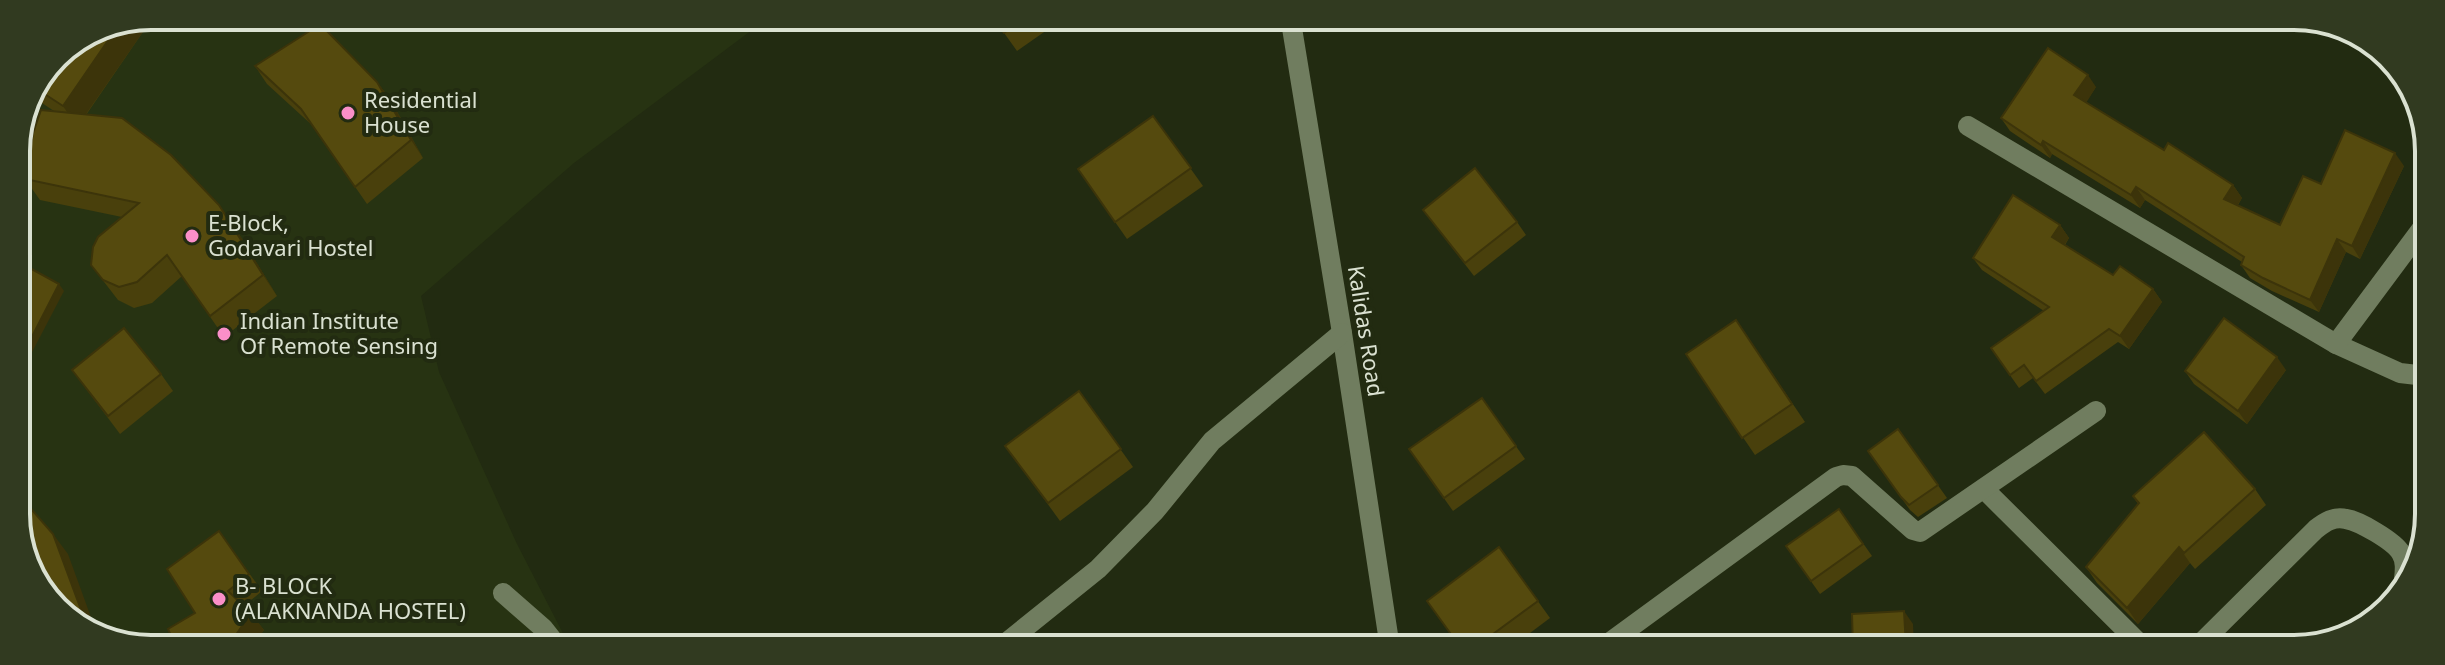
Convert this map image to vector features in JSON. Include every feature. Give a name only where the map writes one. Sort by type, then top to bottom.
[{"type":"street","name":"Kalidas Road","points":[[1292,30],[1388,635]]},
{"type":"street","points":[[1968,126],[2336,344],[2400,373],[2415,375]]},
{"type":"street","points":[[2336,344],[2415,238]]},
{"type":"street","points":[[1016,635],[1098,569],[1155,511],[1212,441],[1342,333]]},
{"type":"street","points":[[1620,635],[1836,477],[1852,476],[1913,530],[1920,532],[2096,411]]},
{"type":"street","points":[[1984,489],[2131,635]]},
{"type":"street","points":[[2209,635],[2316,529],[2335,518],[2356,523],[2395,546],[2403,555],[2403,565]]},
{"type":"street","points":[[503,593],[549,635]]},
{"type":"shaded area","name":"Indian Institute Of Remote Sensing","points":[[151,30],[752,30],[574,163],[421,296],[439,372],[517,544],[564,635],[151,635],[127,633],[97,623],[65,600],[42,568],[32,538],[30,514],[30,143],[39,105],[65,65],[105,39],[127,32]]},
{"type":"building","name":"Residential House","points":[[311,30],[326,30],[377,82],[411,140],[355,187],[301,109],[255,66]]},
{"type":"building","points":[[110,37],[63,106],[45,94],[50,84],[65,65],[84,50]]},
{"type":"building","points":[[2048,48],[2088,75],[2074,95],[2164,150],[2168,143],[2233,185],[2224,199],[2280,225],[2303,176],[2321,184],[2345,130],[2395,153],[2352,246],[2337,239],[2310,300],[2241,265],[2244,257],[2136,187],[2131,195],[2043,141],[2041,145],[2001,118]]},
{"type":"building","name":"E-Block, Godavari Hostel","points":[[41,110],[122,118],[171,155],[219,205],[263,275],[210,316],[167,255],[137,282],[119,287],[103,280],[91,265],[93,247],[98,237],[139,203],[30,180],[33,133]]},
{"type":"building","points":[[1153,116],[1191,168],[1115,222],[1078,169]]},
{"type":"building","points":[[1475,168],[1517,222],[1465,263],[1423,210]]},
{"type":"building","points":[[2013,195],[2060,225],[2052,237],[2113,275],[2120,266],[2153,289],[2120,336],[2109,329],[2036,381],[2024,365],[2010,375],[1991,348],[2049,307],[1973,258]]},
{"type":"building","points":[[30,268],[59,284],[30,341]]},
{"type":"building","points":[[2224,318],[2277,357],[2238,411],[2185,371]]},
{"type":"building","points":[[1736,320],[1792,404],[1742,438],[1686,354]]},
{"type":"building","points":[[124,328],[161,374],[108,416],[72,370]]},
{"type":"building","points":[[1079,391],[1121,449],[1048,503],[1005,446]]},
{"type":"building","points":[[1482,398],[1516,446],[1444,498],[1409,449]]},
{"type":"building","points":[[1898,429],[1938,485],[1909,505],[1868,451]]},
{"type":"building","points":[[2204,432],[2255,489],[2184,553],[2179,547],[2127,608],[2086,567],[2139,503],[2133,496]]},
{"type":"building","points":[[30,508],[53,534],[82,613],[65,600],[42,568],[32,538]]},
{"type":"building","points":[[1839,509],[1863,544],[1811,581],[1786,546]]},
{"type":"building","name":"B- BLOCK (ALAKNANDA HOSTEL)","points":[[219,531],[249,574],[228,591],[251,613],[236,635],[171,635],[168,629],[195,613],[167,569]]},
{"type":"building","points":[[1499,547],[1538,601],[1492,635],[1452,635],[1427,601]]},
{"type":"building","points":[[1904,611],[1905,635],[1853,635],[1852,614]]},
{"type":"place","name":"Residential House","points":[[348,113]]},
{"type":"place","name":"E-Block, Godavari Hostel","points":[[192,236]]},
{"type":"place","name":"Indian Institute Of Remote Sensing","points":[[224,334]]},
{"type":"place","name":"B- BLOCK (ALAKNANDA HOSTEL)","points":[[219,599]]}]
